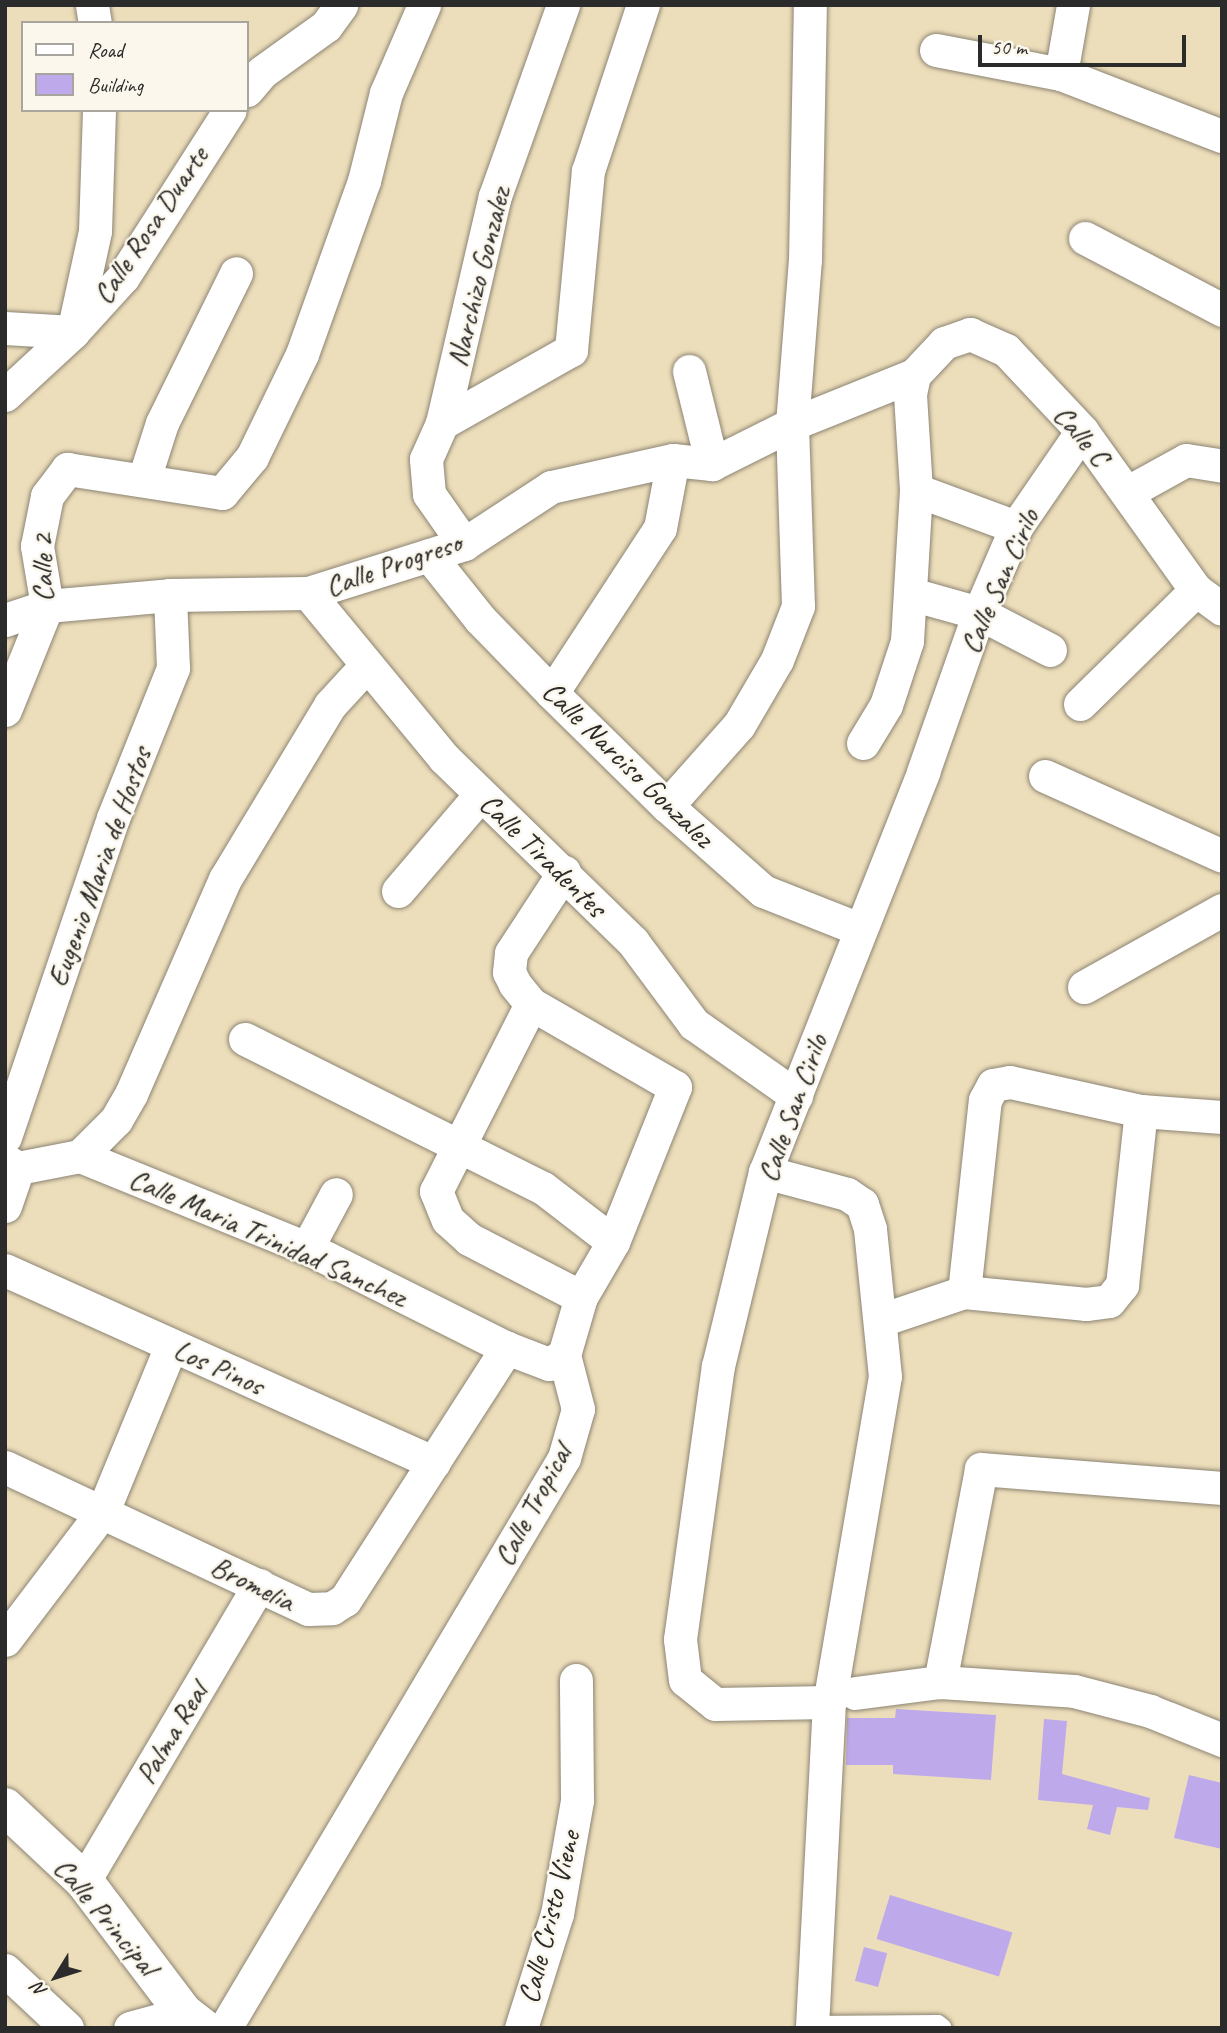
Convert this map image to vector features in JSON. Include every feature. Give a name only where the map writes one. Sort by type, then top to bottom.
[{"type":"street","points":[[248,89],[262,72],[326,26],[341,5]]},
{"type":"street","points":[[236,273],[162,423],[144,479],[222,493],[252,457],[302,354],[364,181],[386,93],[424,5]]},
{"type":"street","name":"Narchizo Gonzalez","points":[[464,544],[429,494],[426,459],[442,423],[495,196],[563,5]]},
{"type":"street","points":[[442,423],[571,350],[588,171],[643,5]]},
{"type":"street","points":[[667,806],[739,724],[777,660],[798,606],[792,424],[806,260],[810,5]]},
{"type":"street","points":[[1061,74],[1073,5]]},
{"type":"street","points":[[936,50],[1061,74],[1222,136]]},
{"type":"street","points":[[5,328],[73,332],[95,231],[99,112]]},
{"type":"street","name":"Calle Rosa Duarte","points":[[5,395],[73,332],[123,277],[229,112]]},
{"type":"street","points":[[1085,238],[1222,310]]},
{"type":"street","name":"Calle C","points":[[914,375],[944,344],[970,334],[1006,350],[1082,431],[1209,599]]},
{"type":"street","points":[[689,371],[712,464],[792,424],[914,375]]},
{"type":"street","points":[[863,743],[886,705],[907,641],[916,491],[910,394],[914,375]]},
{"type":"street","name":"Calle San Cirilo","points":[[1082,431],[1016,527],[979,613],[923,772],[765,1172],[718,1366],[680,1639],[685,1680],[715,1704],[842,1698],[940,1682],[1074,1691],[1150,1712],[1222,1740]]},
{"type":"street","points":[[552,693],[660,528],[673,460]]},
{"type":"street","name":"Calle Progreso","points":[[5,620],[47,606],[170,595],[308,593],[464,544],[551,487],[673,460],[712,464]]},
{"type":"street","points":[[1128,492],[1186,460],[1222,466]]},
{"type":"street","name":"Calle 2","points":[[5,710],[47,606],[37,546],[47,496],[67,469],[144,479]]},
{"type":"street","points":[[916,491],[1016,527]]},
{"type":"street","name":"Calle Narciso Gonzalez","points":[[429,555],[480,619],[552,693],[667,806],[764,891],[859,929]]},
{"type":"street","name":"Calle Tiradentes","points":[[308,593],[365,667],[480,795],[564,872],[633,942],[694,1024],[796,1096]]},
{"type":"street","points":[[911,594],[979,613],[1050,650]]},
{"type":"street","name":"Eugenio Maria de Hostos","points":[[5,1137],[113,818],[173,668],[170,595]]},
{"type":"street","points":[[1080,704],[1209,599]]},
{"type":"street","points":[[5,1206],[12,1164],[80,1156],[116,1120],[131,1094],[225,880],[330,705],[365,667]]},
{"type":"street","points":[[1045,776],[1222,856]]},
{"type":"street","points":[[398,891],[480,795]]},
{"type":"street","name":"Calle Tropical","points":[[225,2028],[564,1458],[578,1409],[564,1355],[580,1297],[613,1242],[675,1087],[531,1004],[509,972],[511,953],[564,872]]},
{"type":"street","points":[[1084,986],[1222,910]]},
{"type":"street","points":[[531,1004],[461,1147],[436,1191],[448,1220],[469,1239],[580,1297]]},
{"type":"street","points":[[245,1039],[543,1188],[613,1242]]},
{"type":"street","points":[[964,1292],[985,1100],[993,1085],[1010,1082],[1141,1111],[1222,1117]]},
{"type":"street","points":[[881,1320],[964,1292],[1086,1304],[1108,1301],[1122,1285],[1141,1111]]},
{"type":"street","name":"Calle Maria Trinidad Sanchez","points":[[80,1156],[307,1248],[507,1348],[549,1364],[564,1355]]},
{"type":"street","points":[[765,1172],[847,1194],[862,1204],[870,1229],[886,1376],[842,1698],[811,2026]]},
{"type":"street","points":[[307,1248],[336,1194]]},
{"type":"street","name":"Los Pinos","points":[[5,1270],[434,1463]]},
{"type":"street","points":[[5,1640],[103,1511],[171,1346]]},
{"type":"street","name":"Bromelia","points":[[5,1467],[309,1609],[332,1608],[345,1600],[507,1348]]},
{"type":"street","points":[[940,1682],[981,1469],[1222,1488]]},
{"type":"street","name":"Palma Real","points":[[84,1881],[259,1585]]},
{"type":"street","name":"Calle Cristo Viene","points":[[521,2028],[557,1914],[577,1800],[576,1680]]},
{"type":"street","name":"Calle Principal","points":[[5,1807],[84,1881],[194,2020]]},
{"type":"street","points":[[5,1970],[66,2028]]},
{"type":"street","points":[[130,2028],[194,2020]]},
{"type":"lane","points":[[811,2026],[924,2023],[943,2028]]},
{"type":"building","points":[[896,1709],[996,1715],[991,1780],[893,1774],[893,1765],[846,1765],[847,1718],[895,1718]]},
{"type":"building","points":[[1044,1719],[1067,1721],[1062,1774],[1150,1798],[1148,1810],[1117,1807],[1110,1835],[1087,1829],[1093,1805],[1038,1800]]},
{"type":"building","points":[[1189,1775],[1222,1783],[1222,1849],[1174,1838]]},
{"type":"building","points":[[890,1895],[1012,1932],[999,1976],[877,1939]]},
{"type":"building","points":[[864,1947],[887,1953],[878,1987],[855,1981]]}]
